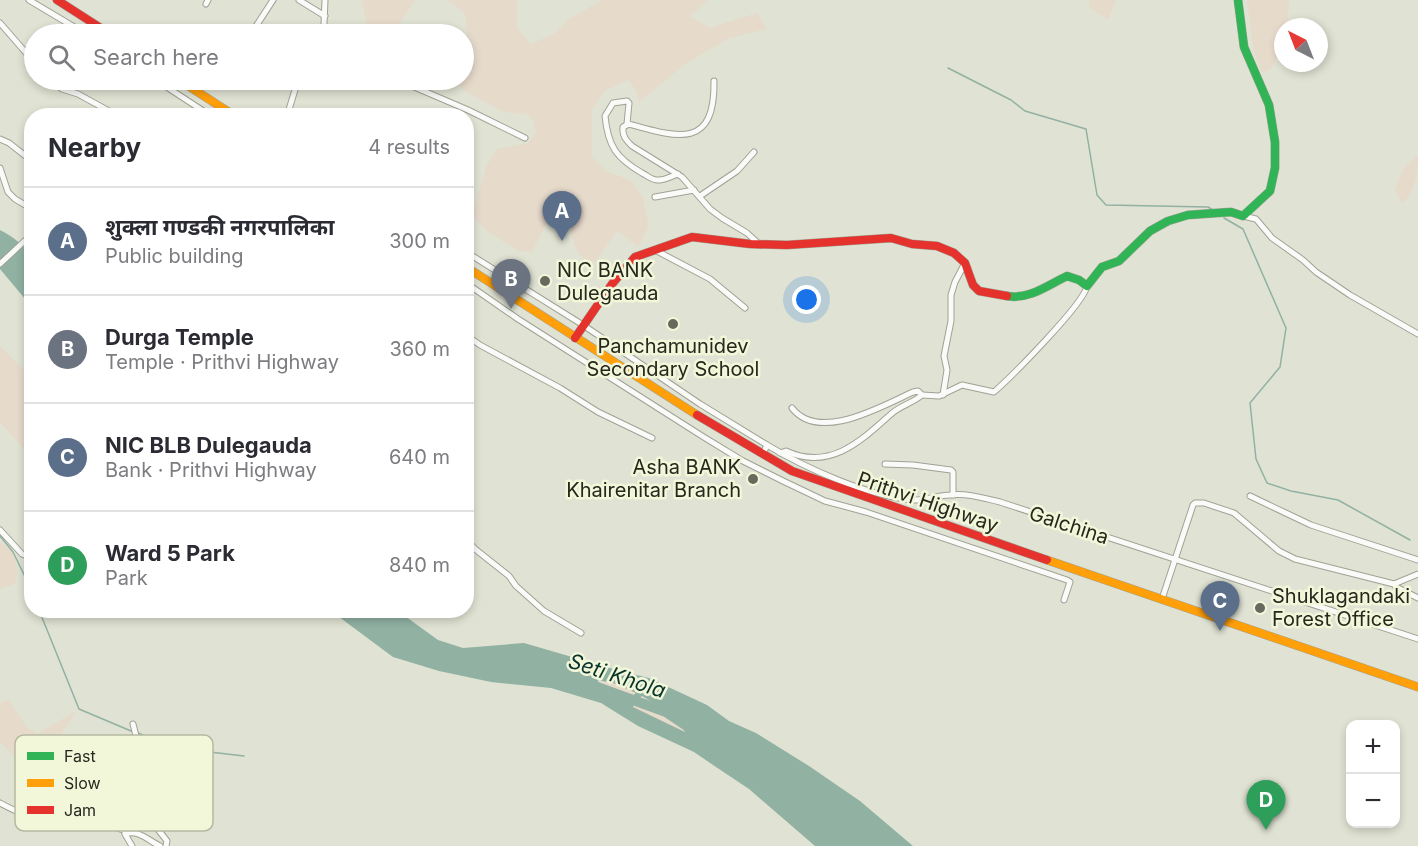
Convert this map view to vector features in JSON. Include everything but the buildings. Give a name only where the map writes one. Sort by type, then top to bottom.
[{"type":"main road","points":[[57,0],[94,24]]},
{"type":"main road","points":[[575,338],[635,257],[692,237],[787,245],[891,238],[912,244],[937,246],[954,253],[964,263],[973,285],[979,291],[1014,297],[1028,296],[1067,276],[1087,286],[1102,267],[1119,261],[1138,241],[1168,221],[1188,215],[1231,212],[1243,216],[1270,190],[1275,142],[1265,93],[1251,67],[1244,47],[1238,0]]},
{"type":"main road","points":[[195,90],[223,108]]},
{"type":"main road","name":"Prithvi Highway","points":[[474,272],[692,413],[792,471],[827,485],[1418,687]]},
{"type":"street","points":[[29,0],[69,24]]},
{"type":"street","points":[[257,24],[273,0]]},
{"type":"street","points":[[299,0],[325,16]]},
{"type":"street","points":[[324,24],[325,0]]},
{"type":"street","points":[[0,23],[24,51]]},
{"type":"street","points":[[627,124],[676,134],[701,130],[706,123],[714,100],[714,81]]},
{"type":"street","points":[[65,90],[78,94],[103,108]]},
{"type":"street","points":[[171,90],[199,108]]},
{"type":"street","points":[[289,108],[295,90]]},
{"type":"street","points":[[422,90],[464,108]]},
{"type":"street","points":[[678,174],[654,180],[623,161],[615,153],[606,129],[605,116],[614,103],[621,101],[629,103],[627,124],[622,133],[626,140],[640,152],[678,174],[722,218],[747,233],[759,244]]},
{"type":"street","points":[[474,112],[525,138]]},
{"type":"street","points":[[0,139],[24,155]]},
{"type":"street","points":[[700,196],[737,171],[754,152]]},
{"type":"street","points":[[0,168],[8,192],[24,204]]},
{"type":"street","points":[[655,197],[694,190]]},
{"type":"street","points":[[1243,216],[1256,219],[1272,238],[1350,295],[1418,334]]},
{"type":"street","points":[[0,264],[24,242]]},
{"type":"street","points":[[653,249],[710,279],[745,308]]},
{"type":"street","name":"Galchina","points":[[474,257],[583,325],[700,405],[798,462],[882,495],[916,500],[970,495],[1000,502],[1418,639]]},
{"type":"street","points":[[943,395],[947,370],[944,356],[951,321],[951,295],[964,263]]},
{"type":"street","points":[[780,453],[786,451],[816,458],[829,456],[869,435],[900,407],[922,395],[943,395],[962,385],[993,392],[1069,314],[1083,298],[1087,286]]},
{"type":"street","points":[[474,289],[518,319],[743,461],[825,501],[866,512],[1067,579],[1070,587],[1064,600]]},
{"type":"street","points":[[474,341],[560,388],[598,412],[652,438]]},
{"type":"street","points":[[792,408],[799,417],[814,422],[837,421],[859,416],[913,392],[918,391],[922,395]]},
{"type":"street","points":[[683,424],[692,413]]},
{"type":"street","points":[[762,455],[767,445]]},
{"type":"street","points":[[885,464],[923,465],[951,470],[953,472],[953,495]]},
{"type":"street","points":[[1250,496],[1311,525],[1418,560]]},
{"type":"street","points":[[1162,599],[1195,503],[1204,503],[1241,518],[1280,551],[1295,559],[1394,584],[1418,598]]},
{"type":"street","points":[[0,530],[24,555]]},
{"type":"street","points":[[474,548],[509,576],[516,586],[544,611],[581,633]]},
{"type":"street","points":[[1394,584],[1418,574]]},
{"type":"street","points":[[133,724],[136,735]]},
{"type":"street","points":[[0,803],[15,810]]},
{"type":"street","points":[[159,831],[168,844]]},
{"type":"street","points":[[132,846],[125,834],[128,832],[136,832],[160,846]]},
{"type":"shaded area","points":[[362,0],[416,0],[398,24],[366,24]]},
{"type":"shaded area","points":[[445,0],[517,0],[517,27],[531,44],[555,33],[569,19],[602,0],[708,0],[690,16],[709,28],[757,13],[767,29],[729,38],[687,63],[639,102],[636,90],[628,80],[605,91],[592,109],[592,157],[606,171],[632,181],[643,198],[649,226],[638,247],[617,231],[595,262],[581,255],[571,232],[560,223],[546,224],[532,252],[518,251],[487,231],[474,217],[474,208],[487,165],[497,149],[528,143],[536,132],[533,120],[526,114],[503,112],[463,90],[474,90],[474,24],[466,24],[465,14]]},
{"type":"shaded area","points":[[1089,0],[1116,0],[1108,20],[1089,7]]},
{"type":"shaded area","points":[[1247,0],[1289,0],[1288,18],[1274,18],[1274,64],[1271,69],[1262,73],[1253,48]]},
{"type":"shaded area","points":[[1418,154],[1415,181],[1407,199],[1402,204],[1395,190],[1403,169]]},
{"type":"shaded area","points":[[0,346],[24,370],[24,449],[0,422]]},
{"type":"shaded area","points":[[0,541],[15,555],[17,573],[15,584],[0,589]]},
{"type":"shaded area","points":[[598,679],[637,693],[627,700],[614,697],[599,687]]},
{"type":"shaded area","points":[[642,696],[675,716],[686,733],[633,707]]},
{"type":"shaded area","points":[[8,700],[27,727],[37,734],[76,711],[60,735],[15,735],[15,757],[0,742],[0,703]]},
{"type":"water","points":[[0,230],[24,248],[24,298],[0,269]]},
{"type":"water","points":[[340,618],[408,618],[438,640],[463,648],[524,643],[649,678],[707,705],[729,721],[756,733],[809,766],[860,801],[913,846],[815,846],[749,789],[694,752],[638,726],[601,703],[551,688],[491,682],[439,671],[393,657]],"holes":[[[598,680],[616,684],[636,693],[627,700],[614,697],[599,688]],[[642,696],[675,716],[685,732],[633,707]]]},
{"type":"waterway","points":[[948,68],[1011,100],[1025,111],[1086,129],[1097,195],[1106,205],[1208,207],[1213,210]]},
{"type":"waterway","points":[[1224,218],[1243,229],[1286,328],[1280,367],[1250,403],[1256,459],[1267,483],[1291,491],[1338,500],[1410,540]]},
{"type":"waterway","points":[[0,536],[13,552],[24,575]]},
{"type":"waterway","points":[[42,618],[79,709],[131,731]]},
{"type":"waterway","name":"Seti Khola","points":[[589,684],[666,712],[687,726]]},
{"type":"waterway","points":[[138,733],[143,735]]},
{"type":"waterway","points":[[213,752],[244,756]]},
{"type":"traffic: fast","points":[[1007,296],[1031,294],[1067,276],[1087,286],[1102,267],[1119,261],[1150,231],[1168,221],[1188,215],[1231,212],[1243,216],[1270,191],[1275,168],[1275,142],[1269,105],[1244,47],[1238,0]]},
{"type":"traffic: slow","points":[[195,90],[223,108]]},
{"type":"traffic: slow","points":[[474,272],[697,415]]},
{"type":"traffic: slow","points":[[1047,560],[1418,687]]},
{"type":"traffic: jam","points":[[57,0],[94,24]]},
{"type":"traffic: jam","points":[[575,338],[612,284],[635,257],[692,237],[750,244],[787,245],[891,238],[912,244],[937,246],[954,253],[965,263],[973,285],[979,291],[1007,296]]},
{"type":"traffic: jam","points":[[697,415],[792,471],[1047,560]]},
{"type":"place","name":"शुक्ला गण्डकी नगरपालिका","points":[[562,241]]},
{"type":"place","name":"NIC BANK Dulegauda","points":[[545,281]]},
{"type":"place","name":"Durga Temple","points":[[511,309]]},
{"type":"place","name":"Panchamunidev Secondary School","points":[[673,324]]},
{"type":"place","name":"Asha BANK Khairenitar Branch","points":[[753,479]]},
{"type":"place","name":"Shuklagandaki Forest Office","points":[[1260,608]]},
{"type":"place","name":"NIC BLB Dulegauda","points":[[1220,631]]},
{"type":"place","name":"Ward 5 Park","points":[[1266,830]]}]
